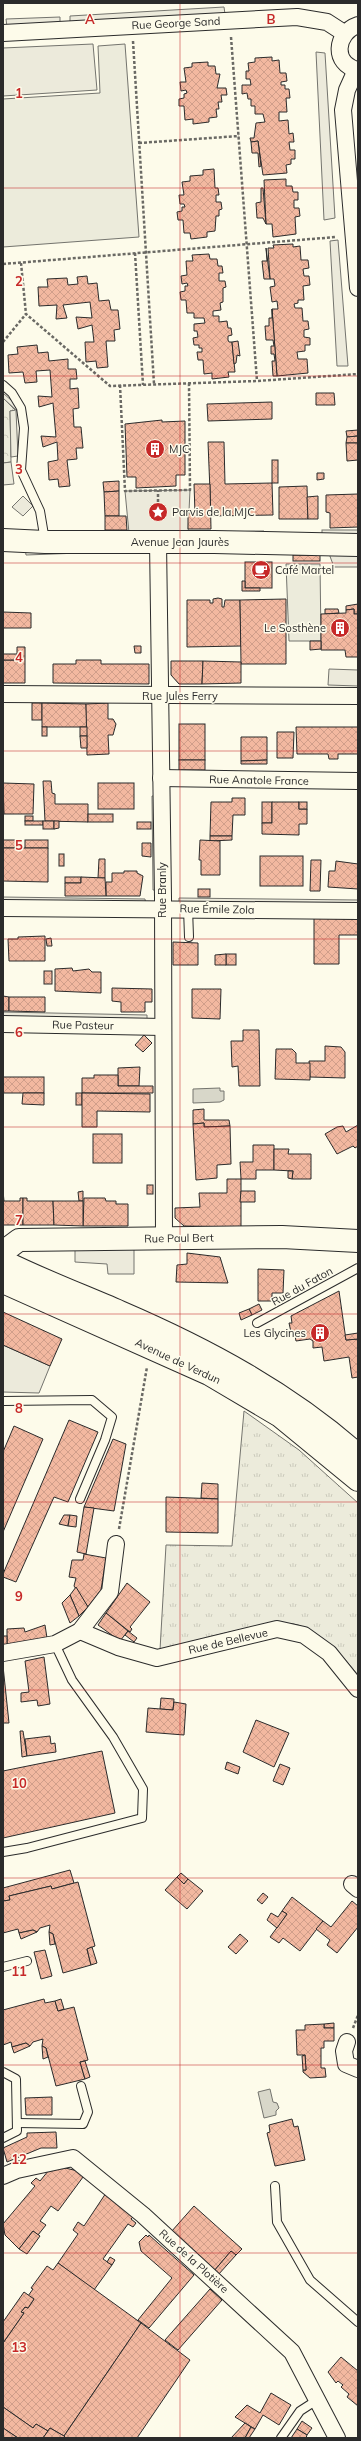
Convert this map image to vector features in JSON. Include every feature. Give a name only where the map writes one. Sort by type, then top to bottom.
[{"type":"main road","name":"Avenue Jean Jaurès","points":[[3,540],[45,542],[358,545]]},
{"type":"main road","name":"Rue Paul Bert","points":[[3,1252],[19,1240],[282,1237],[358,1241]]},
{"type":"main road","name":"Avenue de Verdun","points":[[3,1261],[122,1312],[219,1358],[290,1401],[335,1435],[358,1455]]},
{"type":"main road","name":"Avenue de Verdun","points":[[3,1282],[209,1374],[280,1416],[358,1480]]},
{"type":"street","name":"Rue George Sand","points":[[3,33],[297,16],[351,29]]},
{"type":"street","points":[[351,29],[340,42],[340,55],[345,63],[357,70],[347,90],[343,110],[358,288]]},
{"type":"street","name":"Rue Branly","points":[[158,542],[164,1238]]},
{"type":"street","name":"Rue Jules Ferry","points":[[3,694],[358,696]]},
{"type":"street","name":"Rue Anatole France","points":[[161,778],[358,781]]},
{"type":"street","name":"Rue Émile Zola","points":[[3,908],[188,908],[358,911]]},
{"type":"street","name":"Rue Pasteur","points":[[3,1024],[162,1027]]},
{"type":"street","points":[[3,1653],[55,1644],[80,1631],[110,1592],[116,1544]]},
{"type":"street","name":"Rue de Bellevue","points":[[80,1631],[118,1647],[157,1658],[277,1629],[304,1635],[329,1653],[358,1689]]},
{"type":"street","points":[[347,2042],[344,2052],[346,2064],[358,2068]]},
{"type":"street","name":"Rue de la Plotière","points":[[3,2176],[17,2170],[72,2158],[143,2215],[292,2352],[337,2438]]},
{"type":"lane","points":[[3,385],[12,393],[21,408],[24,428],[21,470],[40,511],[45,542]]},
{"type":"lane","points":[[188,908],[189,937]]},
{"type":"lane","name":"Rue du Faton","points":[[257,1323],[358,1268]]},
{"type":"lane","points":[[3,1401],[92,1400],[112,1417],[105,1440],[80,1499]]},
{"type":"lane","points":[[3,1852],[27,1848],[142,1818],[143,1789],[113,1737],[72,1680],[55,1644]]},
{"type":"lane","points":[[3,1967],[27,1961]]},
{"type":"lane","points":[[3,2072],[16,2079],[17,2122],[17,2131],[3,2138]]},
{"type":"lane","points":[[17,2122],[83,2124],[88,2112],[82,2086]]},
{"type":"lane","points":[[275,2186],[278,2222],[310,2280],[358,2322]]},
{"type":"lane","points":[[281,2438],[300,2411],[317,2400]]},
{"type":"path","points":[[231,34],[256,381]]},
{"type":"path","points":[[132,39],[154,384]]},
{"type":"path","points":[[139,144],[239,136]]},
{"type":"path","points":[[3,264],[353,235]]},
{"type":"path","points":[[135,253],[143,385]]},
{"type":"path","points":[[21,262],[26,314],[110,386],[256,381],[358,374]]},
{"type":"path","points":[[3,342],[26,314]]},
{"type":"path","points":[[120,386],[125,491],[190,490],[189,383]]},
{"type":"path","points":[[158,491],[158,542]]},
{"type":"path","points":[[116,1544],[148,1360]]},
{"type":"green space","points":[[125,44],[139,237],[3,247],[3,99],[100,93],[98,46]]},
{"type":"green space","points":[[3,398],[16,411],[10,411],[11,462],[3,463]]},
{"type":"green space","points":[[286,564],[320,564],[321,641],[289,641]]},
{"type":"green space","points":[[244,1411],[299,1450],[358,1503],[358,1675],[338,1652],[324,1639],[298,1625],[286,1623],[230,1632],[160,1650],[166,1545],[232,1546]]},
{"type":"shaded area","points":[[224,7],[225,14],[70,23],[70,16]]},
{"type":"shaded area","points":[[60,17],[60,23],[7,27],[6,19]]},
{"type":"shaded area","points":[[93,44],[97,90],[3,96],[3,48]]},
{"type":"shaded area","points":[[316,52],[325,53],[335,218],[324,220]]},
{"type":"shaded area","points":[[338,240],[348,366],[337,366],[330,241]]},
{"type":"shaded area","points":[[3,393],[20,408],[16,411],[18,456],[11,457],[10,411],[16,410],[3,398]]},
{"type":"shaded area","points":[[11,462],[14,484],[3,485],[3,463]]},
{"type":"shaded area","name":"Parvis de la MJC","points":[[190,490],[188,533],[264,531],[264,539],[129,533],[125,491]]},
{"type":"shaded area","points":[[23,496],[33,506],[23,516],[12,507]]},
{"type":"shaded area","points":[[322,530],[358,530],[358,538],[322,538]]},
{"type":"shaded area","points":[[25,547],[80,547],[80,553],[26,555]]},
{"type":"shaded area","points":[[328,551],[358,551],[358,567],[334,567]]},
{"type":"shaded area","points":[[329,669],[358,670],[358,686],[328,685]]},
{"type":"shaded area","points":[[152,796],[159,796],[160,890],[153,890]]},
{"type":"shaded area","points":[[3,897],[145,899],[146,906],[3,904]]},
{"type":"shaded area","points":[[179,898],[358,900],[358,908],[179,905]]},
{"type":"shaded area","points":[[3,1012],[147,1015],[147,1022],[3,1019]]},
{"type":"shaded area","points":[[220,1088],[220,1091],[224,1091],[224,1100],[220,1102],[193,1103],[193,1089]]},
{"type":"shaded area","points":[[75,1248],[134,1248],[134,1274],[108,1274],[107,1264],[75,1262]]},
{"type":"shaded area","points":[[3,1345],[50,1366],[39,1393],[3,1392]]},
{"type":"shaded area","points":[[270,2089],[273,2102],[277,2103],[279,2108],[276,2111],[276,2115],[264,2118],[258,2092]]},
{"type":"building","points":[[272,57],[272,61],[279,60],[280,73],[286,73],[287,81],[281,82],[281,85],[285,85],[285,89],[289,89],[290,98],[286,98],[287,112],[279,112],[279,121],[288,120],[289,134],[293,133],[294,142],[289,142],[290,150],[295,150],[295,159],[291,159],[291,164],[286,165],[287,173],[263,175],[258,141],[251,142],[250,138],[254,138],[256,123],[265,122],[263,114],[255,114],[255,106],[251,106],[251,99],[248,99],[247,93],[242,94],[242,85],[251,85],[250,79],[246,79],[246,71],[249,71],[248,63],[255,62],[255,58]]},
{"type":"building","points":[[208,62],[208,66],[215,66],[216,74],[220,74],[217,88],[226,88],[227,95],[221,95],[222,102],[218,102],[219,109],[216,109],[217,117],[209,118],[209,122],[193,124],[193,119],[185,120],[184,106],[179,106],[179,99],[184,98],[184,94],[187,93],[186,90],[181,91],[180,82],[186,82],[184,68],[192,67],[192,63]]},
{"type":"building","points":[[258,141],[261,166],[259,167],[258,153],[252,153],[251,142]]},
{"type":"building","points":[[214,169],[215,188],[218,188],[219,195],[216,195],[216,202],[221,202],[222,209],[219,210],[219,216],[216,216],[215,231],[207,232],[207,237],[191,239],[190,233],[184,233],[183,220],[178,220],[177,212],[182,211],[182,207],[185,207],[184,204],[180,204],[179,195],[184,195],[182,182],[190,181],[190,176],[203,175],[203,170]]},
{"type":"building","points":[[286,179],[286,186],[292,186],[293,192],[298,192],[298,200],[294,200],[294,208],[299,208],[300,216],[295,217],[296,234],[273,237],[272,224],[266,224],[264,180]]},
{"type":"building","points":[[261,188],[263,188],[266,224],[263,218],[257,218],[256,203],[261,202]]},
{"type":"building","points":[[293,244],[293,247],[300,246],[301,260],[308,260],[309,268],[303,269],[304,276],[309,276],[310,285],[303,286],[304,300],[298,300],[298,303],[294,304],[295,308],[302,308],[303,321],[308,321],[309,329],[304,330],[304,337],[310,338],[310,345],[305,345],[305,351],[297,352],[298,359],[307,359],[308,373],[277,376],[272,309],[278,309],[277,301],[272,302],[270,287],[275,286],[274,279],[270,279],[268,248],[274,248],[273,245]]},
{"type":"building","points":[[266,248],[270,279],[264,279],[262,261],[267,261]]},
{"type":"building","points":[[209,254],[210,259],[217,259],[218,266],[222,266],[223,273],[219,273],[219,281],[225,281],[226,287],[223,288],[223,302],[220,303],[221,310],[213,311],[213,316],[219,316],[219,322],[227,321],[228,328],[231,328],[232,335],[228,336],[228,340],[229,342],[232,342],[235,372],[228,372],[229,377],[212,379],[212,373],[204,374],[203,360],[198,360],[197,352],[202,352],[202,348],[199,348],[199,345],[194,345],[193,338],[198,337],[197,331],[194,331],[194,324],[205,323],[204,318],[194,318],[194,313],[187,313],[186,300],[181,300],[180,292],[185,291],[185,286],[188,286],[187,283],[182,284],[181,276],[187,275],[186,261],[193,261],[192,255]]},
{"type":"building","points":[[87,276],[88,284],[97,283],[99,301],[109,300],[111,310],[118,310],[120,329],[114,330],[115,341],[106,341],[108,367],[97,368],[96,361],[86,362],[85,342],[94,342],[92,325],[78,329],[76,317],[92,318],[90,302],[63,305],[67,318],[56,319],[57,305],[39,306],[38,287],[48,287],[47,279],[67,278],[68,285],[78,284],[77,277]]},
{"type":"building","points":[[272,309],[277,376],[273,376],[272,361],[275,361],[274,354],[271,354],[271,346],[274,346],[273,340],[266,340],[265,326],[269,326],[269,318],[272,318]]},
{"type":"building","points":[[238,341],[240,356],[237,355],[236,363],[234,364],[232,342]]},
{"type":"building","points":[[37,345],[38,353],[48,352],[49,361],[68,359],[68,369],[76,369],[77,379],[70,379],[70,389],[78,388],[79,408],[73,409],[74,427],[81,427],[83,448],[76,448],[77,459],[67,460],[70,486],[59,487],[58,479],[49,480],[48,462],[58,460],[57,442],[43,447],[41,436],[56,437],[53,403],[39,407],[38,396],[52,397],[50,370],[36,371],[37,382],[25,383],[23,372],[9,373],[8,355],[18,354],[17,347]]},
{"type":"building","points":[[316,393],[334,393],[335,405],[316,405]]},
{"type":"building","points":[[272,402],[272,419],[208,421],[207,404]]},
{"type":"building","name":"MJC","points":[[162,420],[162,422],[185,421],[185,475],[176,475],[176,486],[136,488],[136,477],[127,477],[125,424]]},
{"type":"building","points":[[358,430],[358,436],[347,437],[346,431]]},
{"type":"building","points":[[358,436],[358,443],[346,443],[347,437]]},
{"type":"building","points":[[208,442],[224,442],[225,484],[272,483],[273,515],[211,516]]},
{"type":"building","points":[[346,443],[358,443],[358,460],[347,461]]},
{"type":"building","points":[[272,460],[278,460],[278,483],[272,483]]},
{"type":"building","points":[[317,473],[324,473],[324,479],[317,480]]},
{"type":"building","points":[[119,481],[119,491],[104,492],[103,482]]},
{"type":"building","points":[[194,484],[210,484],[211,529],[188,529],[188,513],[195,513]]},
{"type":"building","points":[[307,486],[308,519],[279,519],[279,487]]},
{"type":"building","points":[[119,491],[119,516],[105,516],[104,492]]},
{"type":"building","points":[[358,494],[358,527],[330,528],[330,513],[326,512],[326,495]]},
{"type":"building","points":[[318,496],[318,519],[308,519],[307,497]]},
{"type":"building","points":[[105,516],[126,516],[127,530],[105,530]]},
{"type":"building","points":[[293,555],[320,555],[320,561],[293,561]]},
{"type":"building","points":[[245,562],[272,562],[272,588],[245,588]]},
{"type":"building","points":[[242,581],[245,581],[245,588],[260,588],[260,591],[242,591]]},
{"type":"building","points":[[213,599],[222,599],[222,607],[224,607],[225,600],[240,600],[241,646],[187,647],[187,600],[210,600],[210,603],[213,603]]},
{"type":"building","points":[[286,599],[286,664],[241,664],[240,600]]},
{"type":"building","points":[[358,604],[358,614],[354,614],[354,609],[346,610],[346,606]]},
{"type":"building","points":[[325,609],[338,609],[339,613],[325,614]]},
{"type":"building","name":"Le Sosthène","points":[[354,609],[354,614],[358,614],[358,657],[346,657],[345,650],[321,650],[321,614],[346,613],[346,610]]},
{"type":"building","points":[[3,612],[31,613],[31,628],[3,628]]},
{"type":"building","points":[[310,641],[321,641],[321,649],[310,650]]},
{"type":"building","points":[[134,646],[141,646],[141,653],[135,653]]},
{"type":"building","points":[[17,647],[25,647],[25,683],[3,683],[3,660],[17,660]]},
{"type":"building","points":[[3,654],[17,654],[17,660],[3,660]]},
{"type":"building","points":[[76,660],[101,660],[101,664],[149,664],[149,684],[53,683],[53,664],[76,664]]},
{"type":"building","points":[[171,661],[203,661],[202,684],[179,684],[171,675]]},
{"type":"building","points":[[203,661],[241,662],[241,683],[202,684]]},
{"type":"building","points":[[32,703],[42,703],[42,720],[32,720]]},
{"type":"building","points":[[42,703],[86,704],[87,727],[42,727]]},
{"type":"building","points":[[108,703],[108,719],[113,719],[116,724],[113,735],[108,735],[109,754],[87,755],[86,704]]},
{"type":"building","points":[[179,724],[205,724],[205,760],[179,760]]},
{"type":"building","points":[[42,727],[47,727],[47,736],[42,736]]},
{"type":"building","points":[[80,727],[87,727],[87,736],[80,736]]},
{"type":"building","points":[[296,727],[358,727],[358,754],[338,754],[338,759],[329,759],[328,754],[297,754]]},
{"type":"building","points":[[277,732],[294,732],[293,758],[277,758]]},
{"type":"building","points":[[80,736],[87,736],[87,748],[81,748]]},
{"type":"building","points":[[241,737],[267,737],[267,760],[241,761]]},
{"type":"building","points":[[179,760],[205,760],[205,770],[179,770]]},
{"type":"building","points":[[267,760],[267,764],[241,764],[241,761]]},
{"type":"building","points":[[43,781],[51,781],[52,793],[55,794],[55,804],[88,804],[88,822],[45,821]]},
{"type":"building","points":[[3,783],[34,784],[33,814],[4,814]]},
{"type":"building","points":[[98,783],[134,783],[134,809],[98,809]]},
{"type":"building","points":[[232,798],[245,798],[245,815],[233,815],[232,836],[210,836],[211,802],[232,802]]},
{"type":"building","points":[[262,802],[272,802],[272,823],[262,823]]},
{"type":"building","points":[[272,802],[299,802],[299,809],[307,809],[307,824],[299,824],[299,835],[262,834],[262,823],[272,823]]},
{"type":"building","points":[[299,802],[307,802],[307,809],[299,809]]},
{"type":"building","points":[[88,814],[113,814],[113,822],[88,822]]},
{"type":"building","points":[[25,816],[33,816],[33,821],[25,821]]},
{"type":"building","points":[[25,821],[43,821],[43,825],[25,825]]},
{"type":"building","points":[[43,821],[54,821],[54,829],[43,829]]},
{"type":"building","points":[[54,821],[59,821],[59,828],[54,829]]},
{"type":"building","points":[[137,822],[151,822],[151,829],[137,829]]},
{"type":"building","points":[[210,836],[232,836],[232,840],[210,841]]},
{"type":"building","points":[[3,840],[20,840],[20,848],[3,848]]},
{"type":"building","points":[[25,840],[48,840],[48,848],[25,848]]},
{"type":"building","points":[[200,840],[220,841],[220,875],[201,875],[201,860],[199,860]]},
{"type":"building","points":[[142,843],[151,843],[151,857],[142,856]]},
{"type":"building","points":[[3,848],[48,848],[48,882],[3,881]]},
{"type":"building","points":[[59,854],[64,854],[64,866],[59,866]]},
{"type":"building","points":[[260,856],[303,856],[303,886],[260,886]]},
{"type":"building","points":[[99,859],[105,859],[105,878],[98,878]]},
{"type":"building","points":[[311,860],[321,860],[320,891],[310,891]]},
{"type":"building","points":[[336,861],[358,864],[358,889],[328,887],[329,871],[335,871]]},
{"type":"building","points":[[124,871],[137,871],[137,873],[143,876],[140,896],[106,896],[106,882],[112,882],[112,873],[124,873]]},
{"type":"building","points":[[65,877],[81,877],[81,883],[65,883]]},
{"type":"building","points":[[81,877],[105,878],[106,896],[65,896],[65,883],[81,883]]},
{"type":"building","points":[[198,889],[210,889],[210,897],[198,897]]},
{"type":"building","points":[[314,918],[358,919],[358,935],[339,935],[339,964],[314,964]]},
{"type":"building","points":[[45,936],[45,961],[9,961],[8,939]]},
{"type":"building","points":[[51,938],[52,946],[47,946],[46,939]]},
{"type":"building","points":[[173,942],[198,943],[198,965],[173,965]]},
{"type":"building","points":[[226,954],[236,954],[236,965],[226,965]]},
{"type":"building","points":[[226,954],[226,965],[215,965],[215,955]]},
{"type":"building","points":[[72,968],[73,971],[89,969],[92,972],[101,972],[101,993],[55,991],[55,969]]},
{"type":"building","points":[[44,971],[52,971],[52,984],[44,984]]},
{"type":"building","points":[[112,988],[152,989],[152,1002],[145,1002],[145,1012],[121,1012],[121,1002],[112,1001]]},
{"type":"building","points":[[192,989],[221,989],[220,1019],[192,1018]]},
{"type":"building","points":[[3,996],[9,997],[9,1011],[3,1011]]},
{"type":"building","points":[[9,997],[45,997],[45,1012],[9,1011]]},
{"type":"building","points":[[243,1030],[259,1030],[260,1086],[239,1086],[238,1066],[232,1067],[231,1041],[243,1041]]},
{"type":"building","points":[[144,1035],[152,1043],[143,1052],[135,1045]]},
{"type":"building","points":[[325,1046],[341,1047],[345,1052],[345,1078],[310,1077],[309,1061],[325,1061]]},
{"type":"building","points":[[276,1049],[292,1049],[296,1053],[296,1063],[310,1063],[310,1080],[275,1079]]},
{"type":"building","points":[[140,1067],[139,1086],[118,1086],[118,1068]]},
{"type":"building","points":[[94,1075],[118,1075],[118,1086],[153,1086],[153,1093],[82,1093],[82,1078],[94,1078]]},
{"type":"building","points":[[3,1077],[44,1077],[44,1093],[3,1093]]},
{"type":"building","points":[[23,1093],[44,1093],[44,1105],[22,1104]]},
{"type":"building","points":[[76,1093],[82,1093],[82,1105],[76,1105]]},
{"type":"building","points":[[82,1093],[150,1094],[150,1112],[97,1111],[97,1127],[82,1127]]},
{"type":"building","points":[[204,1109],[204,1120],[229,1120],[230,1126],[204,1127],[204,1123],[193,1124],[193,1110]]},
{"type":"building","points":[[204,1123],[204,1127],[230,1126],[231,1164],[217,1165],[217,1178],[196,1180],[193,1124]]},
{"type":"building","points":[[358,1125],[358,1146],[355,1148],[353,1146],[337,1154],[325,1134],[337,1127],[343,1126],[346,1132]]},
{"type":"building","points":[[93,1134],[122,1134],[122,1163],[93,1163]]},
{"type":"building","points":[[253,1145],[274,1145],[274,1170],[256,1170],[256,1179],[241,1179],[240,1162],[253,1162]]},
{"type":"building","points":[[274,1149],[289,1149],[288,1154],[311,1154],[311,1179],[292,1179],[293,1171],[274,1170]]},
{"type":"building","points":[[288,1171],[293,1171],[292,1179],[288,1178]]},
{"type":"building","points":[[227,1179],[241,1179],[241,1227],[184,1226],[175,1218],[175,1208],[200,1207],[199,1193],[227,1193]]},
{"type":"building","points":[[147,1185],[153,1185],[153,1194],[147,1194]]},
{"type":"building","points":[[3,1191],[4,1201],[20,1201],[20,1198],[23,1198],[23,1225],[3,1225]]},
{"type":"building","points":[[83,1191],[83,1201],[79,1201],[78,1192]]},
{"type":"building","points":[[241,1191],[255,1191],[255,1202],[240,1202]]},
{"type":"building","points":[[23,1198],[27,1198],[27,1201],[53,1201],[54,1225],[23,1225]]},
{"type":"building","points":[[84,1198],[105,1198],[106,1201],[116,1201],[116,1204],[128,1204],[128,1226],[83,1226]]},
{"type":"building","points":[[53,1201],[83,1201],[83,1226],[54,1225]]},
{"type":"building","points":[[187,1253],[220,1257],[228,1283],[176,1282],[177,1265],[187,1264]]},
{"type":"building","points":[[258,1269],[284,1270],[283,1293],[272,1293],[272,1301],[258,1301]]},
{"type":"building","name":"Les Glycines","points":[[339,1291],[346,1340],[358,1339],[358,1377],[352,1378],[349,1357],[324,1361],[322,1347],[313,1348],[313,1341],[310,1339],[296,1341],[294,1331],[291,1332],[289,1323],[292,1323],[291,1316]]},
{"type":"building","points":[[259,1304],[262,1310],[252,1315],[249,1309]]},
{"type":"building","points":[[249,1309],[252,1315],[241,1320],[239,1313]]},
{"type":"building","points":[[3,1312],[62,1339],[50,1366],[3,1345]]},
{"type":"building","points":[[358,1333],[358,1339],[346,1340],[345,1335]]},
{"type":"building","points":[[69,1420],[98,1432],[68,1502],[54,1497],[16,1582],[3,1577],[3,1574]]},
{"type":"building","points":[[14,1426],[43,1439],[3,1532],[3,1452]]},
{"type":"building","points":[[113,1439],[126,1444],[114,1511],[84,1507]]},
{"type":"building","points":[[202,1483],[218,1484],[218,1499],[201,1498]]},
{"type":"building","points":[[166,1497],[218,1499],[218,1533],[166,1532]]},
{"type":"building","points":[[84,1507],[94,1508],[86,1554],[77,1552]]},
{"type":"building","points":[[64,1515],[70,1515],[68,1526],[59,1524]]},
{"type":"building","points":[[70,1515],[77,1516],[76,1527],[68,1526]]},
{"type":"building","points":[[84,1554],[106,1558],[101,1590],[88,1607],[74,1586],[76,1578],[69,1577],[72,1560],[83,1560]]},
{"type":"building","points":[[127,1583],[150,1602],[130,1627],[132,1629],[130,1632],[106,1613]]},
{"type":"building","points":[[76,1587],[88,1607],[79,1616],[70,1595]]},
{"type":"building","points":[[70,1595],[79,1616],[70,1623],[62,1603]]},
{"type":"building","points":[[106,1613],[128,1631],[120,1641],[98,1625]]},
{"type":"building","points":[[45,1625],[47,1638],[7,1646],[7,1629],[24,1628],[25,1632]]},
{"type":"building","points":[[128,1631],[137,1638],[134,1642],[125,1635]]},
{"type":"building","points":[[3,1636],[7,1636],[7,1646],[3,1646]]},
{"type":"building","points":[[44,1657],[50,1704],[38,1706],[37,1700],[21,1702],[21,1693],[29,1692],[25,1661]]},
{"type":"building","points":[[3,1666],[9,1723],[3,1723]]},
{"type":"building","points":[[161,1698],[174,1699],[173,1710],[160,1709]]},
{"type":"building","points":[[174,1702],[186,1704],[184,1735],[146,1732],[148,1708],[173,1710]]},
{"type":"building","points":[[256,1720],[289,1733],[274,1767],[243,1752]]},
{"type":"building","points":[[20,1731],[23,1731],[27,1756],[22,1757]]},
{"type":"building","points":[[50,1736],[51,1744],[55,1743],[56,1752],[27,1756],[25,1739]]},
{"type":"building","points":[[102,1751],[115,1813],[3,1838],[3,1771]]},
{"type":"building","points":[[227,1762],[240,1767],[238,1774],[225,1769]]},
{"type":"building","points":[[280,1764],[290,1768],[283,1785],[273,1781]]},
{"type":"building","points":[[70,1870],[74,1883],[52,1889],[51,1886],[9,1896],[10,1900],[3,1901],[3,1888]]},
{"type":"building","points":[[181,1873],[188,1879],[184,1884],[177,1877]]},
{"type":"building","points":[[177,1877],[184,1884],[188,1879],[203,1891],[187,1909],[165,1890]]},
{"type":"building","points":[[78,1882],[95,1946],[87,1949],[91,1965],[63,1973],[53,1934],[49,1932],[50,1925],[40,1928],[37,1932],[33,1930],[19,1933],[18,1929],[3,1933],[3,1901],[10,1900],[9,1896],[51,1886],[52,1889]]},
{"type":"building","points":[[263,1893],[268,1897],[262,1904],[257,1900]]},
{"type":"building","points":[[292,1897],[323,1921],[300,1951],[283,1938],[279,1943],[270,1937],[287,1914],[282,1911]]},
{"type":"building","points":[[352,1901],[358,1906],[358,1927],[337,1953],[327,1945],[330,1940],[316,1929],[323,1921],[331,1927]]},
{"type":"building","points":[[282,1911],[287,1914],[277,1928],[267,1920],[271,1913],[278,1917]]},
{"type":"building","points":[[33,1930],[37,1932],[21,1939],[19,1933]]},
{"type":"building","points":[[49,1932],[53,1934],[55,1944],[50,1945]]},
{"type":"building","points":[[240,1934],[248,1941],[236,1954],[228,1947]]},
{"type":"building","points":[[92,1947],[97,1963],[91,1965],[87,1949]]},
{"type":"building","points":[[45,1950],[52,1976],[41,1979],[34,1952]]},
{"type":"building","points":[[44,1999],[45,2003],[55,2001],[58,2011],[74,2007],[88,2060],[80,2062],[85,2079],[56,2086],[46,2048],[42,2046],[43,2039],[33,2042],[30,2046],[26,2043],[12,2047],[11,2042],[3,2045],[3,2010]]},
{"type":"building","points":[[61,1999],[64,2009],[58,2011],[55,2001]]},
{"type":"building","points":[[334,2023],[334,2028],[324,2028],[324,2024]]},
{"type":"building","points":[[324,2024],[324,2028],[334,2028],[334,2041],[324,2041],[324,2048],[321,2048],[321,2068],[325,2068],[326,2077],[310,2078],[303,2072],[303,2070],[306,2070],[305,2055],[297,2055],[296,2030],[305,2030],[305,2025]]},
{"type":"building","points":[[26,2043],[30,2046],[14,2053],[12,2047]]},
{"type":"building","points":[[42,2046],[46,2048],[48,2057],[43,2059]]},
{"type":"building","points":[[305,2055],[306,2070],[303,2070],[302,2056]]},
{"type":"building","points":[[85,2061],[90,2077],[85,2079],[80,2062]]},
{"type":"building","points":[[52,2097],[52,2115],[26,2115],[25,2098]]},
{"type":"building","points":[[292,2119],[294,2127],[298,2126],[305,2160],[275,2166],[267,2133],[270,2132],[269,2125]]},
{"type":"building","points":[[56,2132],[57,2148],[41,2148],[7,2162],[3,2148],[27,2137],[27,2133]]},
{"type":"building","points":[[53,2165],[86,2173],[58,2211],[51,2206],[40,2221],[46,2225],[38,2235],[33,2231],[19,2249],[5,2235],[3,2224],[35,2186],[31,2183],[36,2178],[40,2181]]},
{"type":"building","points":[[106,2193],[133,2217],[131,2219],[136,2223],[133,2227],[128,2224],[103,2259],[112,2265],[94,2290],[58,2263],[78,2234],[73,2230],[78,2222],[84,2226]]},
{"type":"building","points":[[194,2206],[242,2249],[236,2255],[231,2251],[214,2271],[171,2232]]},
{"type":"building","points":[[33,2231],[40,2236],[27,2254],[19,2249]]},
{"type":"building","points":[[146,2235],[148,2237],[149,2235],[194,2275],[149,2328],[138,2320],[172,2278],[141,2251],[139,2242]]},
{"type":"building","points":[[231,2251],[236,2255],[218,2275],[214,2271]]},
{"type":"building","points":[[110,2257],[115,2260],[112,2265],[107,2262]]},
{"type":"building","points":[[58,2263],[141,2323],[64,2436],[50,2428],[48,2431],[36,2424],[33,2428],[3,2407],[3,2343],[24,2313],[21,2312],[25,2307],[28,2308],[34,2299],[28,2296],[33,2289],[31,2288],[47,2266],[53,2270]]},
{"type":"building","points":[[210,2289],[222,2300],[178,2350],[165,2340]]},
{"type":"building","points":[[24,2292],[34,2299],[28,2308],[25,2307],[21,2312],[24,2313],[3,2343],[3,2322]]},
{"type":"building","points":[[141,2323],[190,2360],[137,2438],[66,2438],[64,2436]]},
{"type":"building","points":[[341,2357],[358,2371],[358,2406],[347,2397],[349,2394],[341,2387],[343,2385],[338,2381],[336,2383],[328,2372]]},
{"type":"building","points":[[271,2393],[291,2405],[279,2425],[263,2415],[255,2429],[235,2417],[247,2405],[260,2413]]},
{"type":"building","points":[[3,2407],[33,2428],[36,2424],[48,2431],[43,2438],[18,2438],[3,2428]]},
{"type":"building","points":[[302,2421],[312,2428],[307,2435],[297,2429]]},
{"type":"building","points":[[245,2423],[251,2427],[245,2438],[231,2438]]},
{"type":"building","points":[[251,2427],[255,2429],[249,2438],[245,2438]]},
{"type":"building","points":[[3,2428],[18,2438],[3,2438]]},
{"type":"building","points":[[50,2428],[64,2436],[66,2438],[43,2438]]},
{"type":"building","points":[[297,2429],[307,2435],[306,2438],[291,2438]]},
{"type":"place","name":"MJC","points":[[155,449]]},
{"type":"place","name":"Parvis de la MJC","points":[[158,512]]},
{"type":"place","name":"Café Martel","points":[[261,570]]},
{"type":"place","name":"Le Sosthène","points":[[340,628]]},
{"type":"place","name":"Les Glycines","points":[[320,1333]]}]
